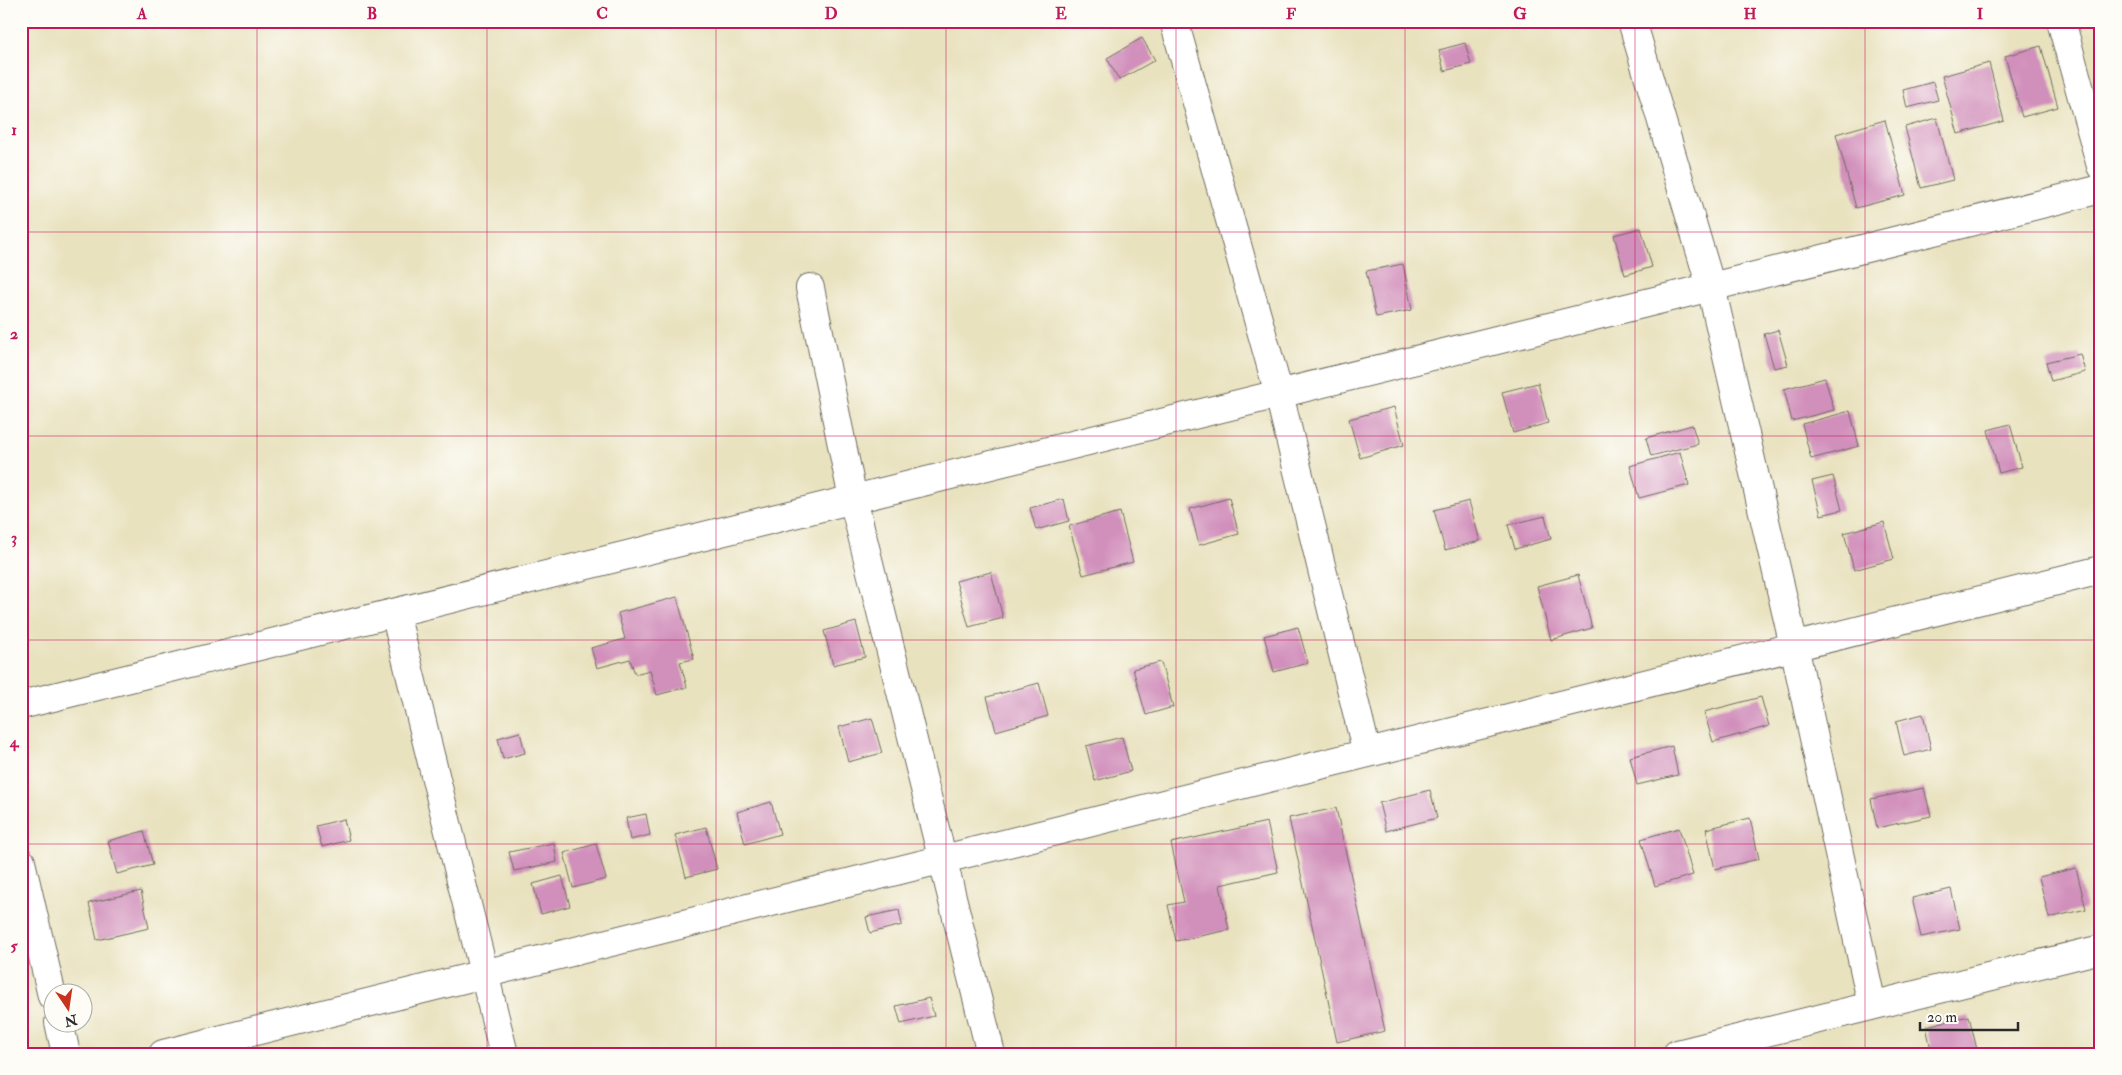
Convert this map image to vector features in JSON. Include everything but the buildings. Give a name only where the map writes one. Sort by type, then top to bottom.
[{"type":"street","points":[[1174,21],[1280,394],[1367,753]]},
{"type":"street","points":[[1632,21],[1711,288],[1794,646],[1872,1006]]},
{"type":"street","points":[[2061,21],[2101,166]]},
{"type":"street","points":[[21,705],[1711,288],[2101,189]]},
{"type":"street","points":[[810,288],[853,499],[992,1054]]},
{"type":"street","points":[[163,1054],[2101,570]]},
{"type":"street","points":[[395,613],[504,1054]]},
{"type":"street","points":[[21,862],[49,982]]},
{"type":"street","points":[[1677,1054],[2101,949]]},
{"type":"street","points":[[61,1032],[66,1054]]}]
